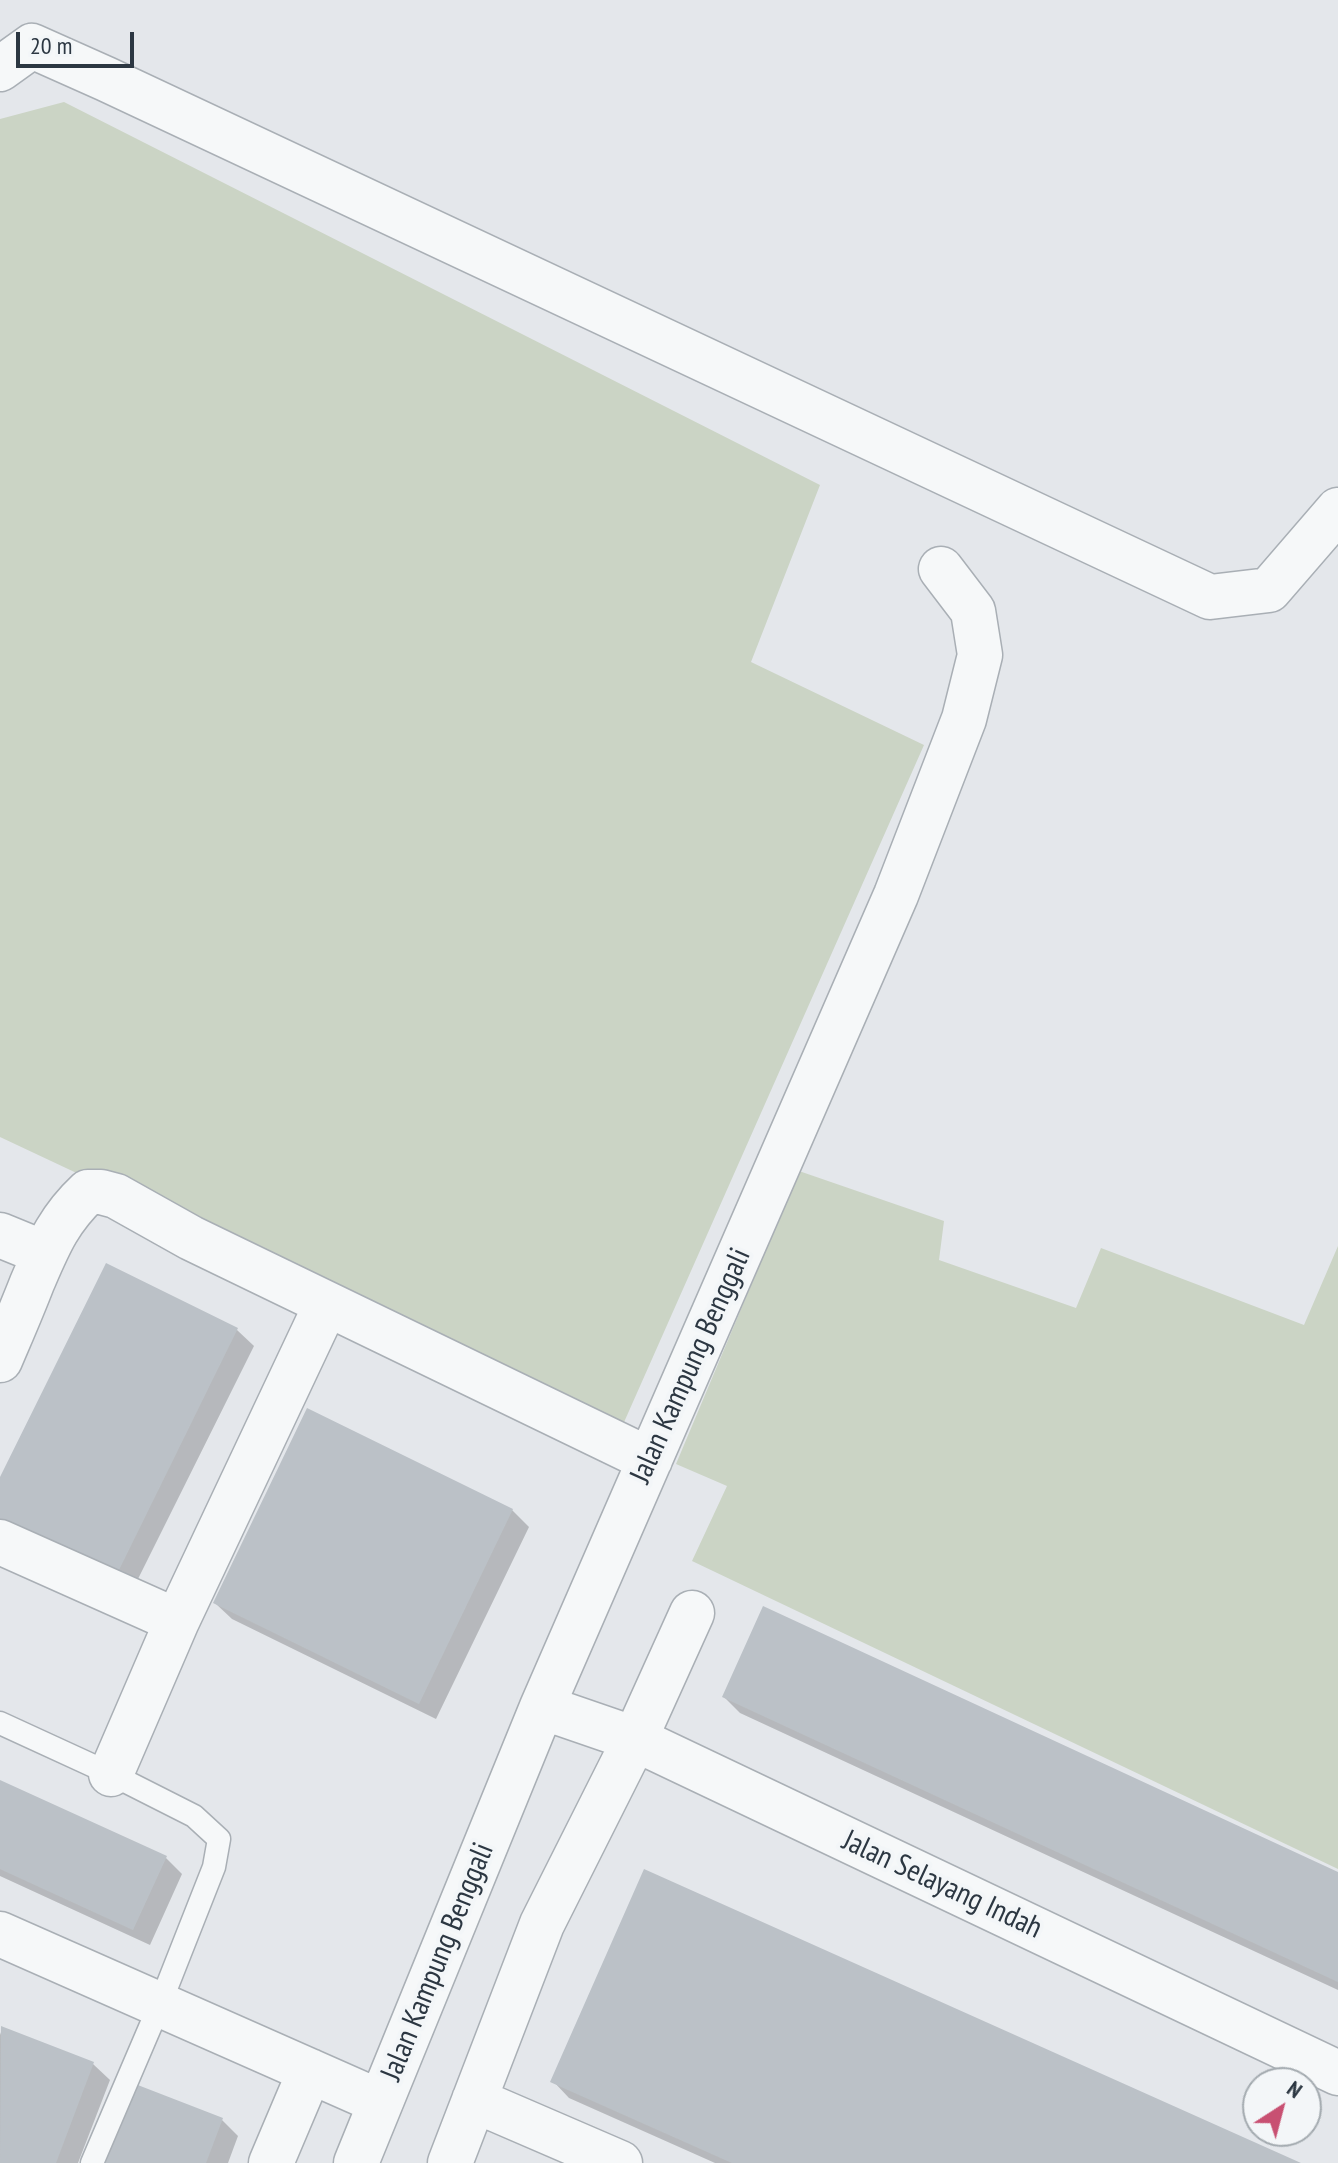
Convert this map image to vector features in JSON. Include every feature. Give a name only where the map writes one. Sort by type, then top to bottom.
[{"type":"street","points":[[0,69],[32,46],[1210,597],[1269,590],[1338,510]]},
{"type":"street","name":"Jalan Kampung Benggali","points":[[356,2163],[542,1707],[896,895],[964,719],[980,655],[973,611],[941,569]]},
{"type":"street","points":[[0,1360],[56,1228],[88,1192],[101,1192],[116,1196],[191,1238],[326,1305],[650,1460]]},
{"type":"street","points":[[0,1235],[44,1253]]},
{"type":"street","points":[[111,1774],[177,1621],[326,1305]]},
{"type":"street","points":[[0,1542],[177,1621]]},
{"type":"street","points":[[450,2163],[542,1924],[635,1739],[692,1613]]},
{"type":"street","name":"Jalan Selayang Indah","points":[[542,1707],[635,1739],[1338,2073]]},
{"type":"street","points":[[3,1943],[160,2004],[380,2102]]},
{"type":"street","points":[[271,2163],[310,2071]]},
{"type":"street","points":[[474,2100],[620,2163]]},
{"type":"lane","points":[[0,1723],[194,1816],[219,1839],[214,1867],[92,2163]]},
{"type":"green space","points":[[64,102],[820,485],[751,662],[924,745],[621,1429],[0,1137],[0,119]]},
{"type":"green space","points":[[799,1171],[944,1221],[939,1260],[1076,1308],[1101,1248],[1304,1325],[1338,1246],[1338,1869],[692,1561],[727,1486],[676,1464]]},
{"type":"building","points":[[106,1263],[238,1328],[116,1576],[0,1519],[0,1477]]},
{"type":"building","points":[[307,1408],[513,1509],[419,1704],[213,1603]]},
{"type":"building","points":[[763,1606],[1338,1872],[1338,1982],[722,1697]]},
{"type":"building","points":[[0,1780],[167,1856],[133,1930],[0,1869]]},
{"type":"building","points":[[644,1869],[1242,2137],[1242,2147],[1265,2147],[1301,2163],[732,2163],[550,2082]]},
{"type":"building","points":[[1,2026],[94,2062],[56,2163],[0,2163]]},
{"type":"building","points":[[130,2082],[223,2118],[206,2163],[99,2163]]}]
